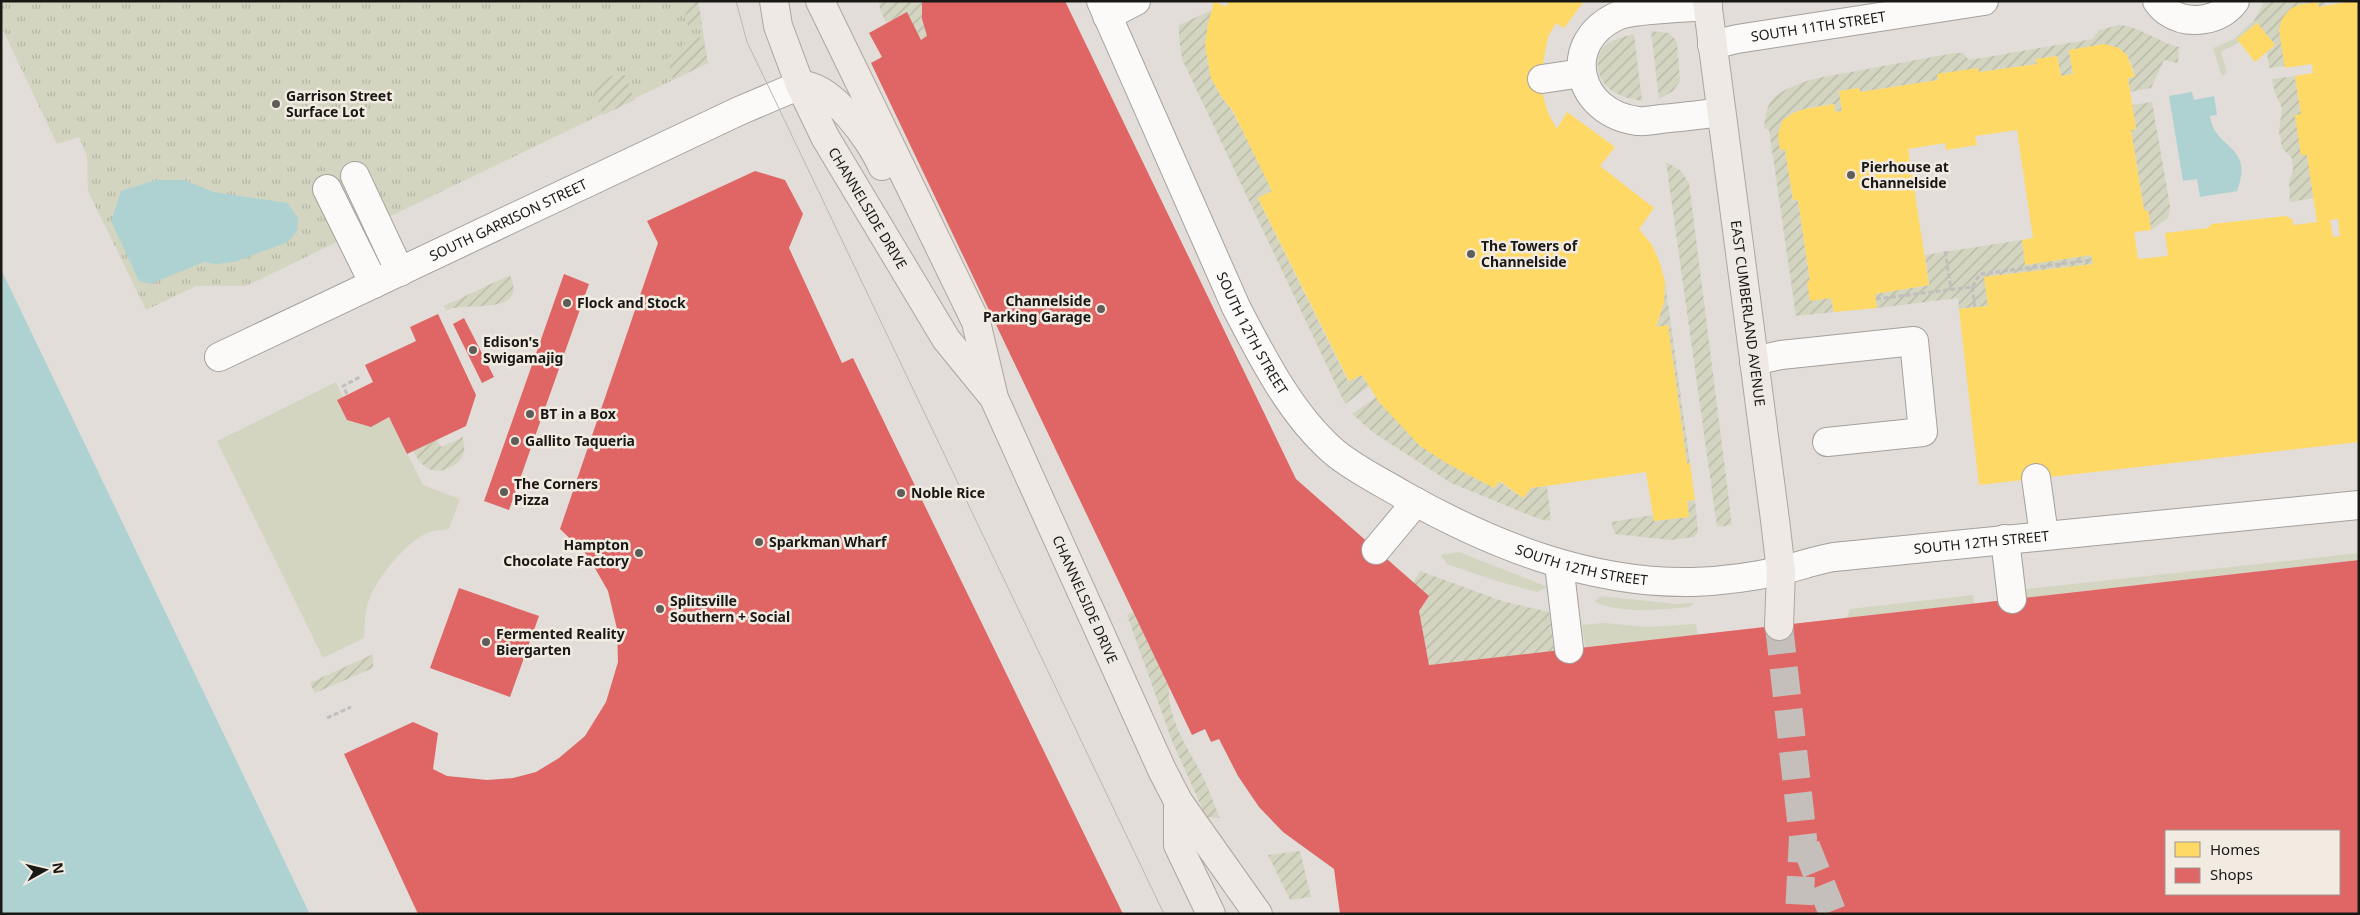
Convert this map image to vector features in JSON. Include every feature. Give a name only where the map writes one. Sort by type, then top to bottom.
[{"type":"main road","name":"CHANNELSIDE DRIVE","points":[[774,1],[778,26],[800,85],[843,167],[946,339],[994,398]]},
{"type":"main road","name":"CHANNELSIDE DRIVE","points":[[820,1],[976,322],[994,398],[1178,800],[1258,914]]},
{"type":"main road","name":"EAST CUMBERLAND AVENUE","points":[[1708,4],[1781,570],[1779,626]]},
{"type":"main road","points":[[800,85],[806,85],[821,92],[858,125],[877,154],[903,209],[951,268]]},
{"type":"main road","name":"CHANNELSIDE DRIVE","points":[[1178,800],[1178,845],[1211,914]]},
{"type":"street","points":[[1104,9],[1136,1]]},
{"type":"street","name":"SOUTH 11TH STREET","points":[[1712,45],[1737,39],[1984,1]]},
{"type":"street","points":[[2157,1],[2168,12],[2189,20],[2211,18],[2230,8],[2235,1]]},
{"type":"street","points":[[1708,4],[1619,15],[1597,28],[1583,50],[1583,82],[1597,105],[1623,118],[1639,122],[1721,112]]},
{"type":"street","name":"SOUTH 12TH STREET","points":[[1104,9],[1236,307],[1259,352],[1286,395],[1332,450],[1348,462],[1416,502],[1507,546],[1559,564],[1611,576],[1692,582],[1726,580],[1781,570],[1834,556],[2359,504]]},
{"type":"street","points":[[1542,79],[1582,73]]},
{"type":"street","name":"SOUTH GARRISON STREET","points":[[219,358],[739,111],[800,85]]},
{"type":"street","points":[[355,176],[400,272]]},
{"type":"street","points":[[327,189],[374,284]]},
{"type":"street","points":[[1754,361],[1781,355],[1914,341],[1924,432],[1827,442]]},
{"type":"street","points":[[2036,478],[2044,535]]},
{"type":"street","points":[[1376,550],[1416,502]]},
{"type":"street","points":[[2005,539],[2012,600]]},
{"type":"street","points":[[1559,564],[1570,649]]},
{"type":"path","points":[[1945,251],[1951,289]]},
{"type":"path","points":[[1975,308],[1972,286],[1980,274],[2092,260]]},
{"type":"path","points":[[1876,299],[1972,286]]},
{"type":"path","points":[[347,394],[343,386],[360,377]]},
{"type":"path","points":[[327,718],[351,707]]},
{"type":"green space","name":"Garrison Street Surface Lot","points":[[1,1],[698,1],[708,63],[246,286],[196,286],[146,310],[88,191],[87,156],[79,137],[57,144],[1,26]]},
{"type":"green space","points":[[687,1],[698,1],[702,23],[690,28],[685,20]]},
{"type":"green space","points":[[879,1],[922,1],[922,19],[927,36],[921,40],[907,13],[886,23]]},
{"type":"green space","points":[[2265,1],[2325,1],[2325,6],[2319,7],[2317,2],[2302,5],[2285,15],[2280,31],[2285,66],[2269,68],[2267,53],[2275,45],[2254,20]]},
{"type":"green space","points":[[1212,10],[1206,43],[1208,63],[1215,84],[1244,132],[1272,191],[1258,199],[1348,381],[1362,375],[1369,386],[1345,404],[1182,59],[1179,25]]},
{"type":"green space","points":[[2254,20],[2257,23],[2238,39],[2240,42],[2221,52],[2227,73],[2222,76],[2213,48],[2234,39]]},
{"type":"green space","points":[[2119,25],[2127,26],[2179,47],[2178,63],[2164,60],[2151,88],[2130,92],[2128,78],[2135,77],[2126,55],[2119,49],[2111,46],[2092,46],[2069,50],[2073,74],[2061,76],[2057,56],[2036,59],[2037,64],[1979,72],[1937,74],[1938,80],[1860,92],[1859,88],[1839,91],[1842,111],[1835,112],[1834,104],[1793,113],[1782,126],[1780,149],[1785,149],[1793,200],[1798,200],[1810,281],[1808,281],[1831,298],[1834,312],[1796,316],[1769,130],[1764,128],[1769,104],[1778,94],[1802,82],[1813,79],[1954,53],[1963,53],[1969,60],[2093,39],[2099,30]]},
{"type":"green space","points":[[1651,31],[1669,33],[1677,42],[1680,81],[1673,91],[1659,99]]},
{"type":"green space","points":[[1634,34],[1642,101],[1627,98],[1614,92],[1603,82],[1598,68],[1599,56],[1602,49],[1608,43]]},
{"type":"green space","points":[[693,37],[703,38],[708,63],[673,80],[668,58]]},
{"type":"green space","points":[[617,74],[625,75],[635,100],[603,115],[592,84]]},
{"type":"green space","points":[[2295,76],[2314,198],[2290,202],[2289,181],[2293,171],[2292,158],[2282,148],[2279,132],[2282,108],[2275,93],[2272,79]]},
{"type":"green space","points":[[2152,102],[2170,206],[2168,218],[2151,230],[2148,210],[2144,211],[2131,130],[2136,129],[2132,105]]},
{"type":"green space","points":[[1666,162],[1680,170],[1689,183],[1732,525],[1717,527]]},
{"type":"green space","points":[[2022,240],[2026,265],[2091,255],[2093,264],[1985,277],[1988,306],[1959,309],[1958,298],[1877,308],[1875,294],[1929,285],[1925,255]]},
{"type":"green space","points":[[510,275],[514,288],[511,297],[503,302],[493,305],[446,310],[444,306]]},
{"type":"green space","points":[[1665,282],[1690,463],[1687,464],[1668,326],[1656,327],[1664,302]]},
{"type":"green space","points":[[336,382],[343,397],[337,400],[347,420],[371,427],[389,417],[423,485],[460,499],[449,529],[437,530],[421,536],[403,551],[378,582],[367,605],[364,638],[323,658],[217,441]]},
{"type":"green space","points":[[1376,397],[1523,498],[1531,488],[1547,486],[1551,521],[1539,519],[1451,483],[1374,433],[1352,414]]},
{"type":"green space","points":[[463,437],[464,450],[462,457],[455,465],[445,470],[434,471],[429,469],[413,451],[437,440],[441,447]]},
{"type":"green space","points":[[1695,500],[1698,532],[1694,537],[1670,540],[1615,534],[1611,522],[1653,515],[1654,521],[1689,517],[1687,501]]},
{"type":"green space","points":[[1459,552],[1548,587],[1537,592],[1493,580],[1447,564],[1441,555]]},
{"type":"green space","points":[[2359,553],[2359,560],[2024,598],[2025,590],[2028,589]]},
{"type":"green space","points":[[1420,571],[1502,601],[1549,612],[1554,651],[1429,665],[1419,611],[1429,596],[1413,583]]},
{"type":"green space","points":[[1973,595],[1974,604],[1847,618],[1850,609]]},
{"type":"green space","points":[[1601,596],[1675,604],[1694,603],[1690,607],[1628,610],[1594,601]]},
{"type":"green space","points":[[1133,612],[1169,687],[1171,709],[1178,730],[1202,775],[1220,818],[1206,817],[1172,741],[1127,615]]},
{"type":"green space","points":[[1604,623],[1647,627],[1696,624],[1698,635],[1585,647],[1582,625]]},
{"type":"green space","points":[[373,654],[373,668],[315,693],[310,683]]},
{"type":"green space","points":[[1300,851],[1311,897],[1290,900],[1268,855]]},
{"type":"water","points":[[2192,92],[2194,100],[2214,96],[2217,115],[2210,116],[2213,127],[2232,149],[2241,164],[2241,176],[2237,191],[2200,197],[2197,179],[2183,181],[2169,96]]},
{"type":"water","points":[[156,180],[184,180],[213,192],[288,203],[298,218],[297,231],[288,242],[234,262],[217,264],[204,262],[150,284],[139,281],[111,221],[121,191]]},
{"type":"water","points":[[1,269],[310,914],[1,914]]},
{"type":"pier","points":[[1,267],[4,268],[313,914],[310,914]]},
{"type":"building: Homes","name":"The Towers of Channelside","points":[[1214,1],[1226,7],[1229,1],[1584,1],[1564,28],[1556,23],[1548,37],[1542,68],[1542,92],[1548,113],[1557,129],[1567,112],[1615,147],[1600,166],[1654,208],[1639,229],[1652,245],[1660,263],[1665,282],[1664,302],[1656,327],[1668,325],[1687,464],[1690,463],[1695,500],[1687,501],[1689,517],[1654,521],[1646,472],[1531,488],[1523,498],[1500,481],[1494,488],[1448,464],[1420,446],[1379,402],[1362,375],[1349,381],[1258,198],[1272,191],[1233,111],[1221,96],[1211,78],[1205,45]]},
{"type":"building: Homes","points":[[2359,1],[2359,442],[1979,485],[1959,309],[1988,306],[1984,277],[2093,264],[2091,255],[2025,265],[2022,240],[2033,238],[2017,130],[1975,136],[1977,145],[1946,150],[1945,143],[1908,149],[1929,285],[1875,294],[1877,308],[1834,312],[1831,298],[1810,301],[1807,281],[1810,281],[1798,200],[1793,200],[1785,149],[1780,150],[1778,135],[1782,121],[1793,113],[1805,109],[1834,104],[1835,112],[1842,111],[1839,91],[1859,88],[1860,92],[1938,80],[1937,74],[1978,68],[1979,72],[2037,64],[2036,59],[2057,56],[2061,76],[2073,74],[2069,50],[2104,44],[2119,48],[2127,55],[2135,77],[2128,78],[2136,129],[2131,130],[2144,211],[2148,210],[2151,230],[2134,232],[2138,259],[2168,256],[2165,233],[2208,228],[2212,224],[2286,216],[2293,220],[2293,225],[2317,222],[2307,155],[2301,155],[2295,115],[2301,114],[2295,76],[2313,73],[2312,64],[2285,68],[2279,30],[2282,19],[2290,9],[2299,5],[2317,2],[2319,7]],"holes":[[[2338,219],[2340,236],[2333,237],[2330,220]]]},
{"type":"building: Homes","points":[[2257,23],[2275,45],[2255,62],[2237,39]]},
{"type":"building: Shops","name":"Channelside Parking Garage","points":[[922,1],[1065,1],[1296,479],[1429,596],[1419,611],[1429,665],[2359,560],[2359,914],[1340,914],[1334,869],[1283,832],[1259,807],[1238,776],[1219,739],[1211,742],[1205,729],[1192,735],[871,63],[882,57],[869,33],[907,12],[921,40],[927,36],[922,19]]},
{"type":"building: Shops","name":"Sparkman Wharf","points":[[755,171],[785,180],[803,214],[789,248],[842,363],[853,358],[1123,914],[418,914],[344,754],[413,722],[438,733],[433,769],[447,776],[487,780],[513,778],[536,772],[559,758],[585,736],[606,702],[618,662],[617,629],[608,591],[588,556],[560,529],[658,243],[647,221]]},
{"type":"building: Shops","points":[[564,274],[589,284],[509,510],[484,501]]},
{"type":"building: Shops","points":[[438,314],[476,395],[466,426],[407,454],[389,417],[371,427],[347,420],[337,400],[373,382],[365,365],[416,341],[410,327]]},
{"type":"building: Shops","name":"Edison's Swigamajig","points":[[464,318],[494,377],[482,383],[453,324]]},
{"type":"building: Shops","points":[[459,588],[539,616],[510,697],[430,668]]},
{"type":"tunnel","points":[[1779,626],[1803,838],[1799,914]]},
{"type":"tunnel","points":[[1806,846],[1833,914]]},
{"type":"tram line","points":[[736,1],[747,42],[1164,914]]},
{"type":"place","name":"Garrison Street Surface Lot","points":[[276,104]]},
{"type":"place","name":"Pierhouse at Channelside","points":[[1851,175]]},
{"type":"place","name":"The Towers of Channelside","points":[[1471,254]]},
{"type":"place","name":"Flock and Stock","points":[[567,303]]},
{"type":"place","name":"Channelside Parking Garage","points":[[1101,309]]},
{"type":"place","name":"Edison's Swigamajig","points":[[473,350]]},
{"type":"place","name":"BT in a Box","points":[[530,414]]},
{"type":"place","name":"Gallito Taqueria","points":[[515,441]]},
{"type":"place","name":"The Corners Pizza","points":[[504,492]]},
{"type":"place","name":"Noble Rice","points":[[901,493]]},
{"type":"place","name":"Sparkman Wharf","points":[[759,542]]},
{"type":"place","name":"Hampton Chocolate Factory","points":[[639,553]]},
{"type":"place","name":"Splitsville Southern + Social","points":[[660,609]]},
{"type":"place","name":"Fermented Reality Biergarten","points":[[486,642]]}]
